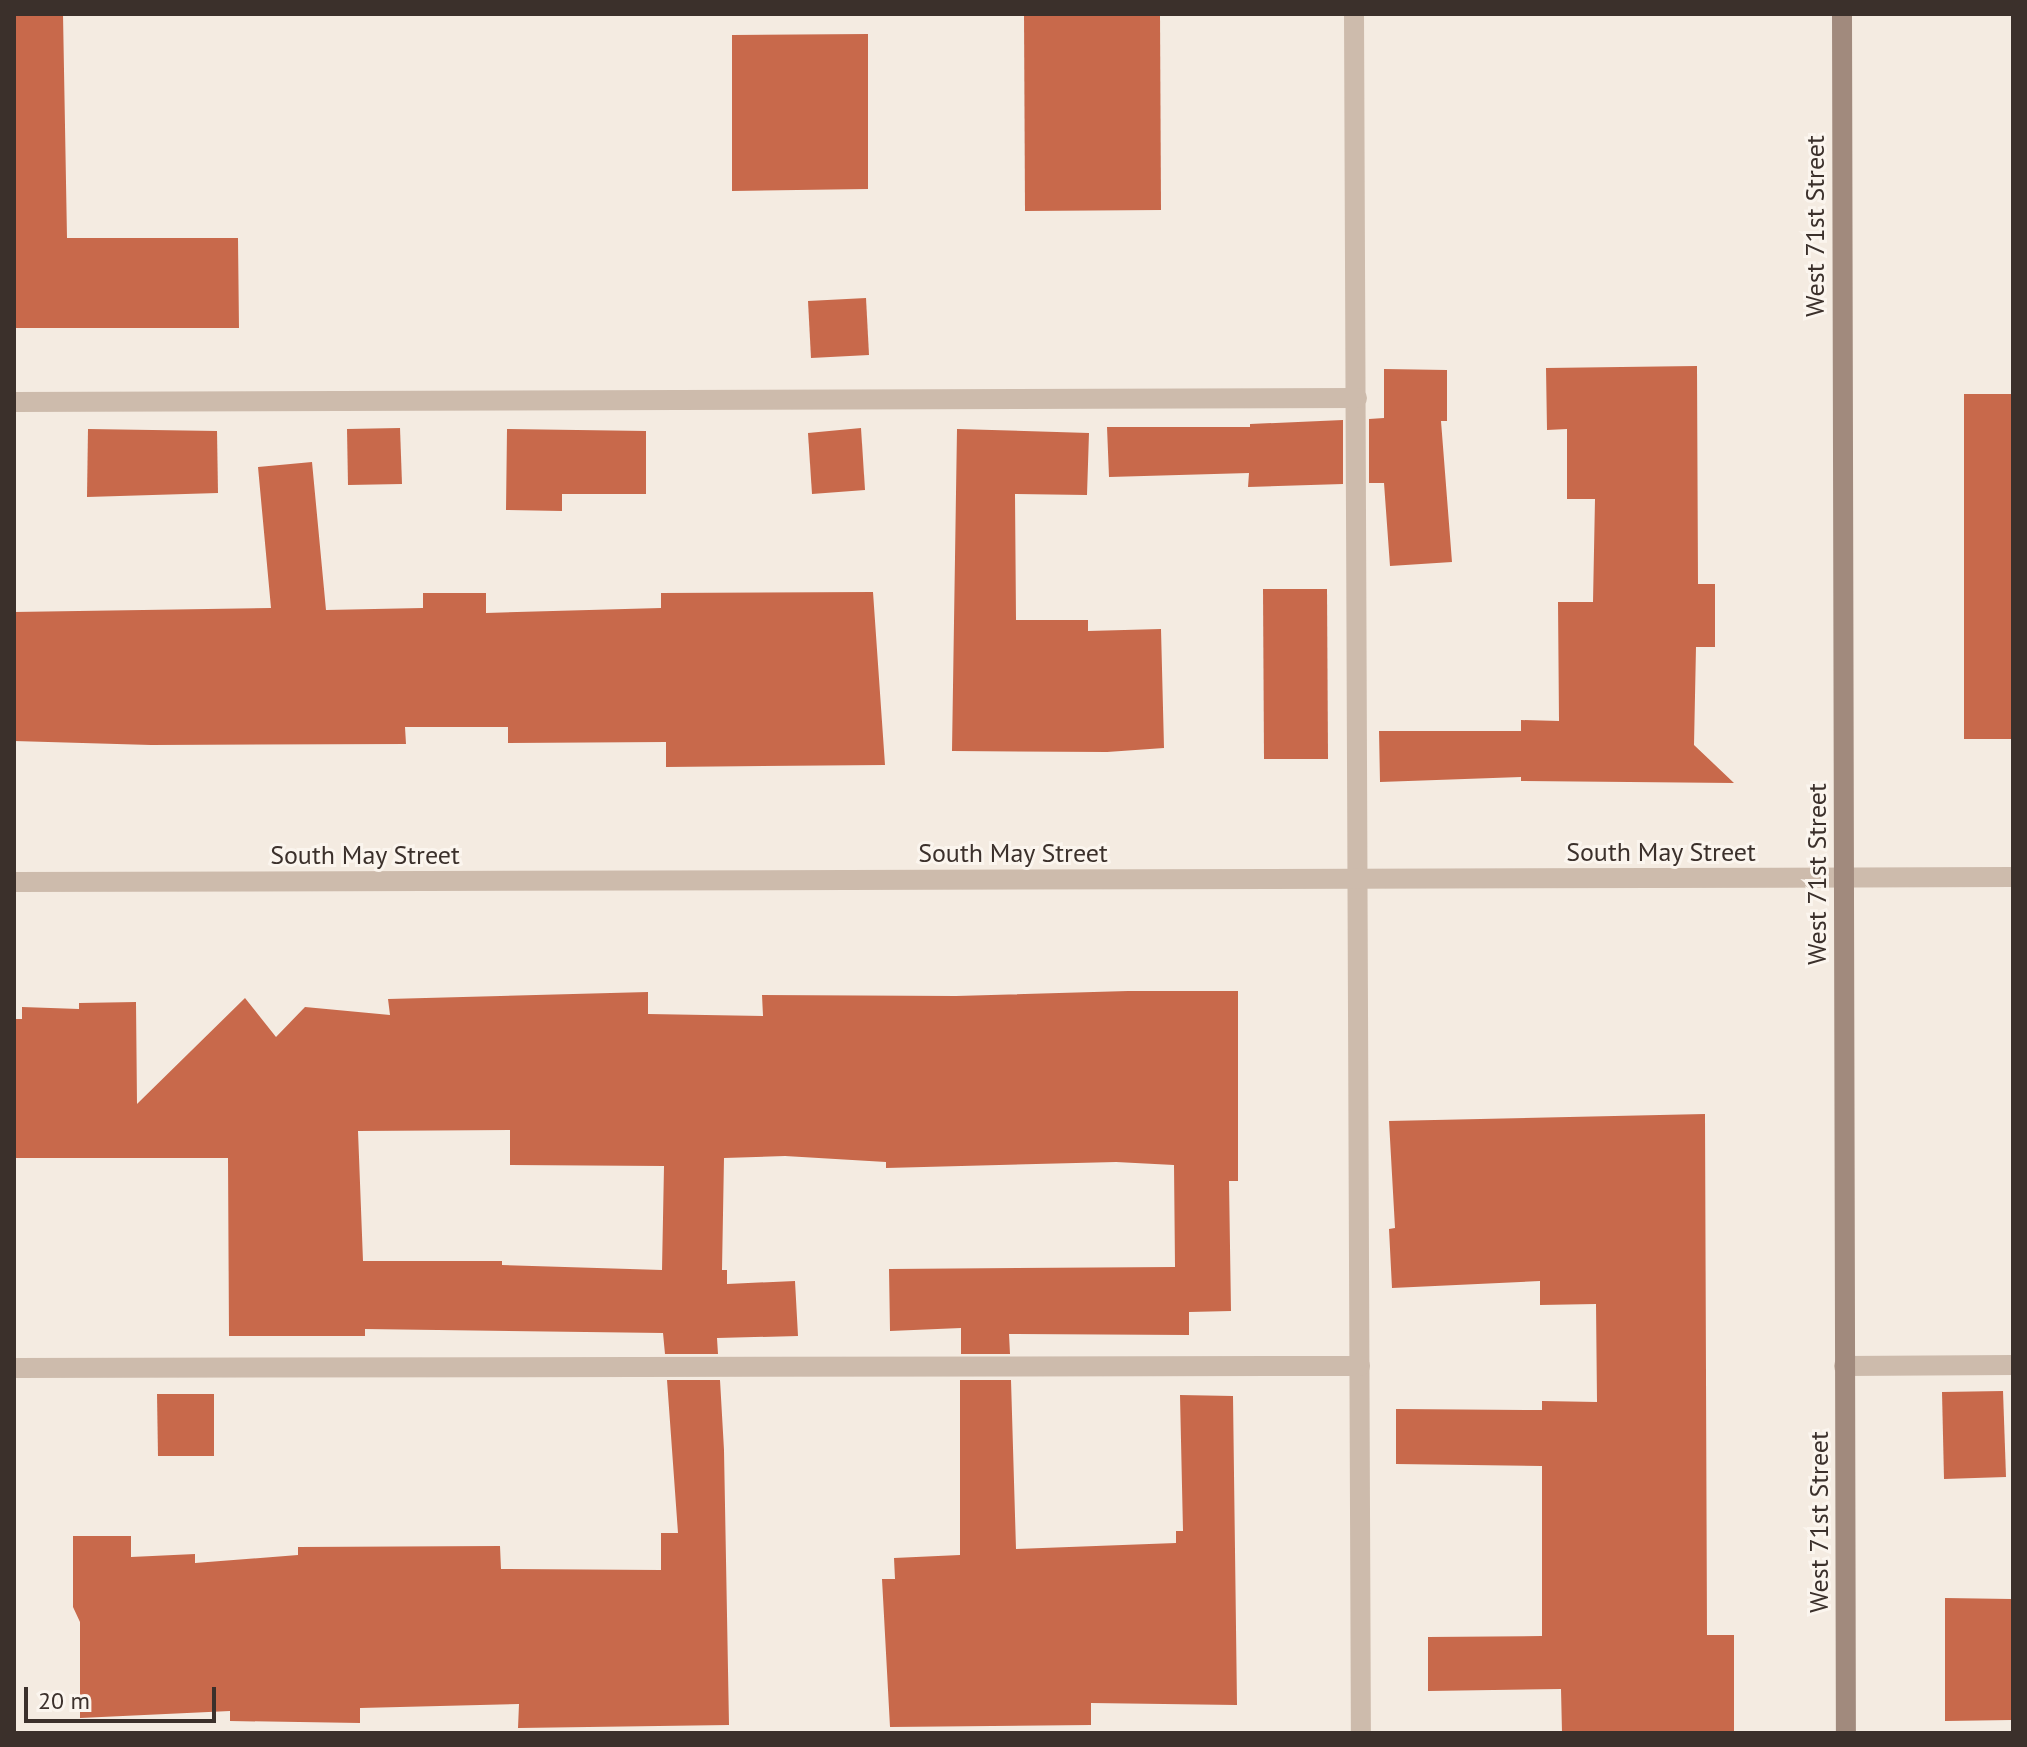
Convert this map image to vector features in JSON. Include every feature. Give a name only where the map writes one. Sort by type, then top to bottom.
[{"type":"main road","name":"West 71st Street","points":[[1842,14],[1846,1733]]},
{"type":"street","points":[[1354,14],[1361,1733]]},
{"type":"street","points":[[14,402],[1357,398]]},
{"type":"street","name":"South May Street","points":[[14,882],[2013,877]]},
{"type":"street","points":[[1844,1366],[2013,1365]]},
{"type":"street","points":[[14,1368],[1360,1366]]},
{"type":"building","points":[[14,14],[63,14],[67,238],[238,238],[239,328],[14,328]]},
{"type":"building","points":[[1024,14],[1160,14],[1161,210],[1025,211]]},
{"type":"building","points":[[868,34],[868,189],[732,191],[732,35]]},
{"type":"building","points":[[866,298],[869,355],[811,358],[808,301]]},
{"type":"building","points":[[1697,366],[1698,584],[1715,584],[1715,647],[1696,647],[1694,745],[1734,783],[1521,781],[1521,777],[1380,782],[1379,731],[1521,731],[1521,720],[1559,721],[1558,602],[1593,602],[1595,499],[1567,499],[1567,429],[1547,430],[1546,368]]},
{"type":"building","points":[[1384,369],[1447,370],[1447,421],[1441,421],[1452,562],[1390,566],[1384,483],[1369,483],[1369,419],[1384,418]]},
{"type":"building","points":[[1964,394],[2013,394],[2013,739],[1964,739]]},
{"type":"building","points":[[1343,420],[1343,484],[1248,487],[1249,473],[1109,477],[1107,427],[1250,427],[1250,424]]},
{"type":"building","points":[[400,428],[402,484],[348,485],[347,429]]},
{"type":"building","points":[[861,428],[865,490],[812,494],[808,433]]},
{"type":"building","points":[[88,429],[217,431],[218,493],[87,497]]},
{"type":"building","points":[[507,429],[646,431],[646,494],[562,494],[562,511],[506,510]]},
{"type":"building","points":[[957,429],[1089,433],[1087,495],[1015,494],[1016,620],[1088,620],[1088,631],[1161,629],[1164,748],[1107,752],[952,751]]},
{"type":"building","points":[[312,462],[326,610],[423,608],[423,593],[486,593],[486,613],[661,608],[661,593],[873,592],[885,765],[666,767],[666,742],[508,743],[508,727],[405,727],[406,744],[151,745],[14,741],[14,612],[271,608],[258,467]]},
{"type":"building","points":[[1263,589],[1327,589],[1328,759],[1264,759]]},
{"type":"building","points":[[1238,991],[1238,1181],[1229,1181],[1231,1311],[1189,1312],[1189,1335],[1009,1334],[1010,1354],[961,1354],[961,1328],[890,1331],[889,1269],[1175,1267],[1174,1165],[1116,1162],[886,1168],[886,1162],[785,1156],[724,1158],[722,1270],[727,1270],[727,1284],[795,1281],[798,1336],[717,1338],[718,1354],[665,1354],[663,1333],[365,1329],[365,1336],[229,1336],[228,1158],[14,1158],[14,1019],[22,1019],[22,1007],[79,1009],[79,1003],[136,1002],[137,1104],[245,998],[276,1037],[305,1007],[390,1015],[388,999],[648,992],[648,1014],[763,1016],[762,995],[956,996]],"holes":[[[510,1130],[510,1165],[664,1166],[662,1270],[502,1265],[502,1261],[363,1261],[358,1131]]]},
{"type":"building","points":[[1705,1114],[1707,1635],[1734,1635],[1734,1733],[1562,1733],[1561,1689],[1428,1691],[1428,1637],[1542,1636],[1542,1466],[1396,1464],[1396,1409],[1542,1410],[1542,1401],[1597,1402],[1596,1304],[1540,1305],[1540,1281],[1392,1288],[1389,1229],[1395,1228],[1389,1121]]},
{"type":"building","points":[[667,1380],[720,1380],[729,1725],[518,1728],[519,1704],[360,1708],[360,1723],[230,1721],[230,1711],[80,1718],[80,1622],[73,1607],[73,1536],[131,1536],[131,1557],[195,1554],[195,1563],[298,1555],[298,1547],[500,1546],[501,1569],[661,1570],[661,1533],[678,1533]]},
{"type":"building","points":[[960,1380],[1011,1380],[1016,1549],[1176,1543],[1176,1531],[1183,1531],[1180,1395],[1233,1396],[1237,1705],[1091,1703],[1091,1725],[890,1727],[882,1579],[895,1579],[894,1558],[960,1555]]},
{"type":"building","points":[[2003,1391],[2006,1477],[1944,1479],[1942,1392]]},
{"type":"building","points":[[157,1394],[214,1394],[214,1456],[158,1456]]},
{"type":"building","points":[[1945,1598],[2011,1599],[2011,1720],[1945,1721]]}]
